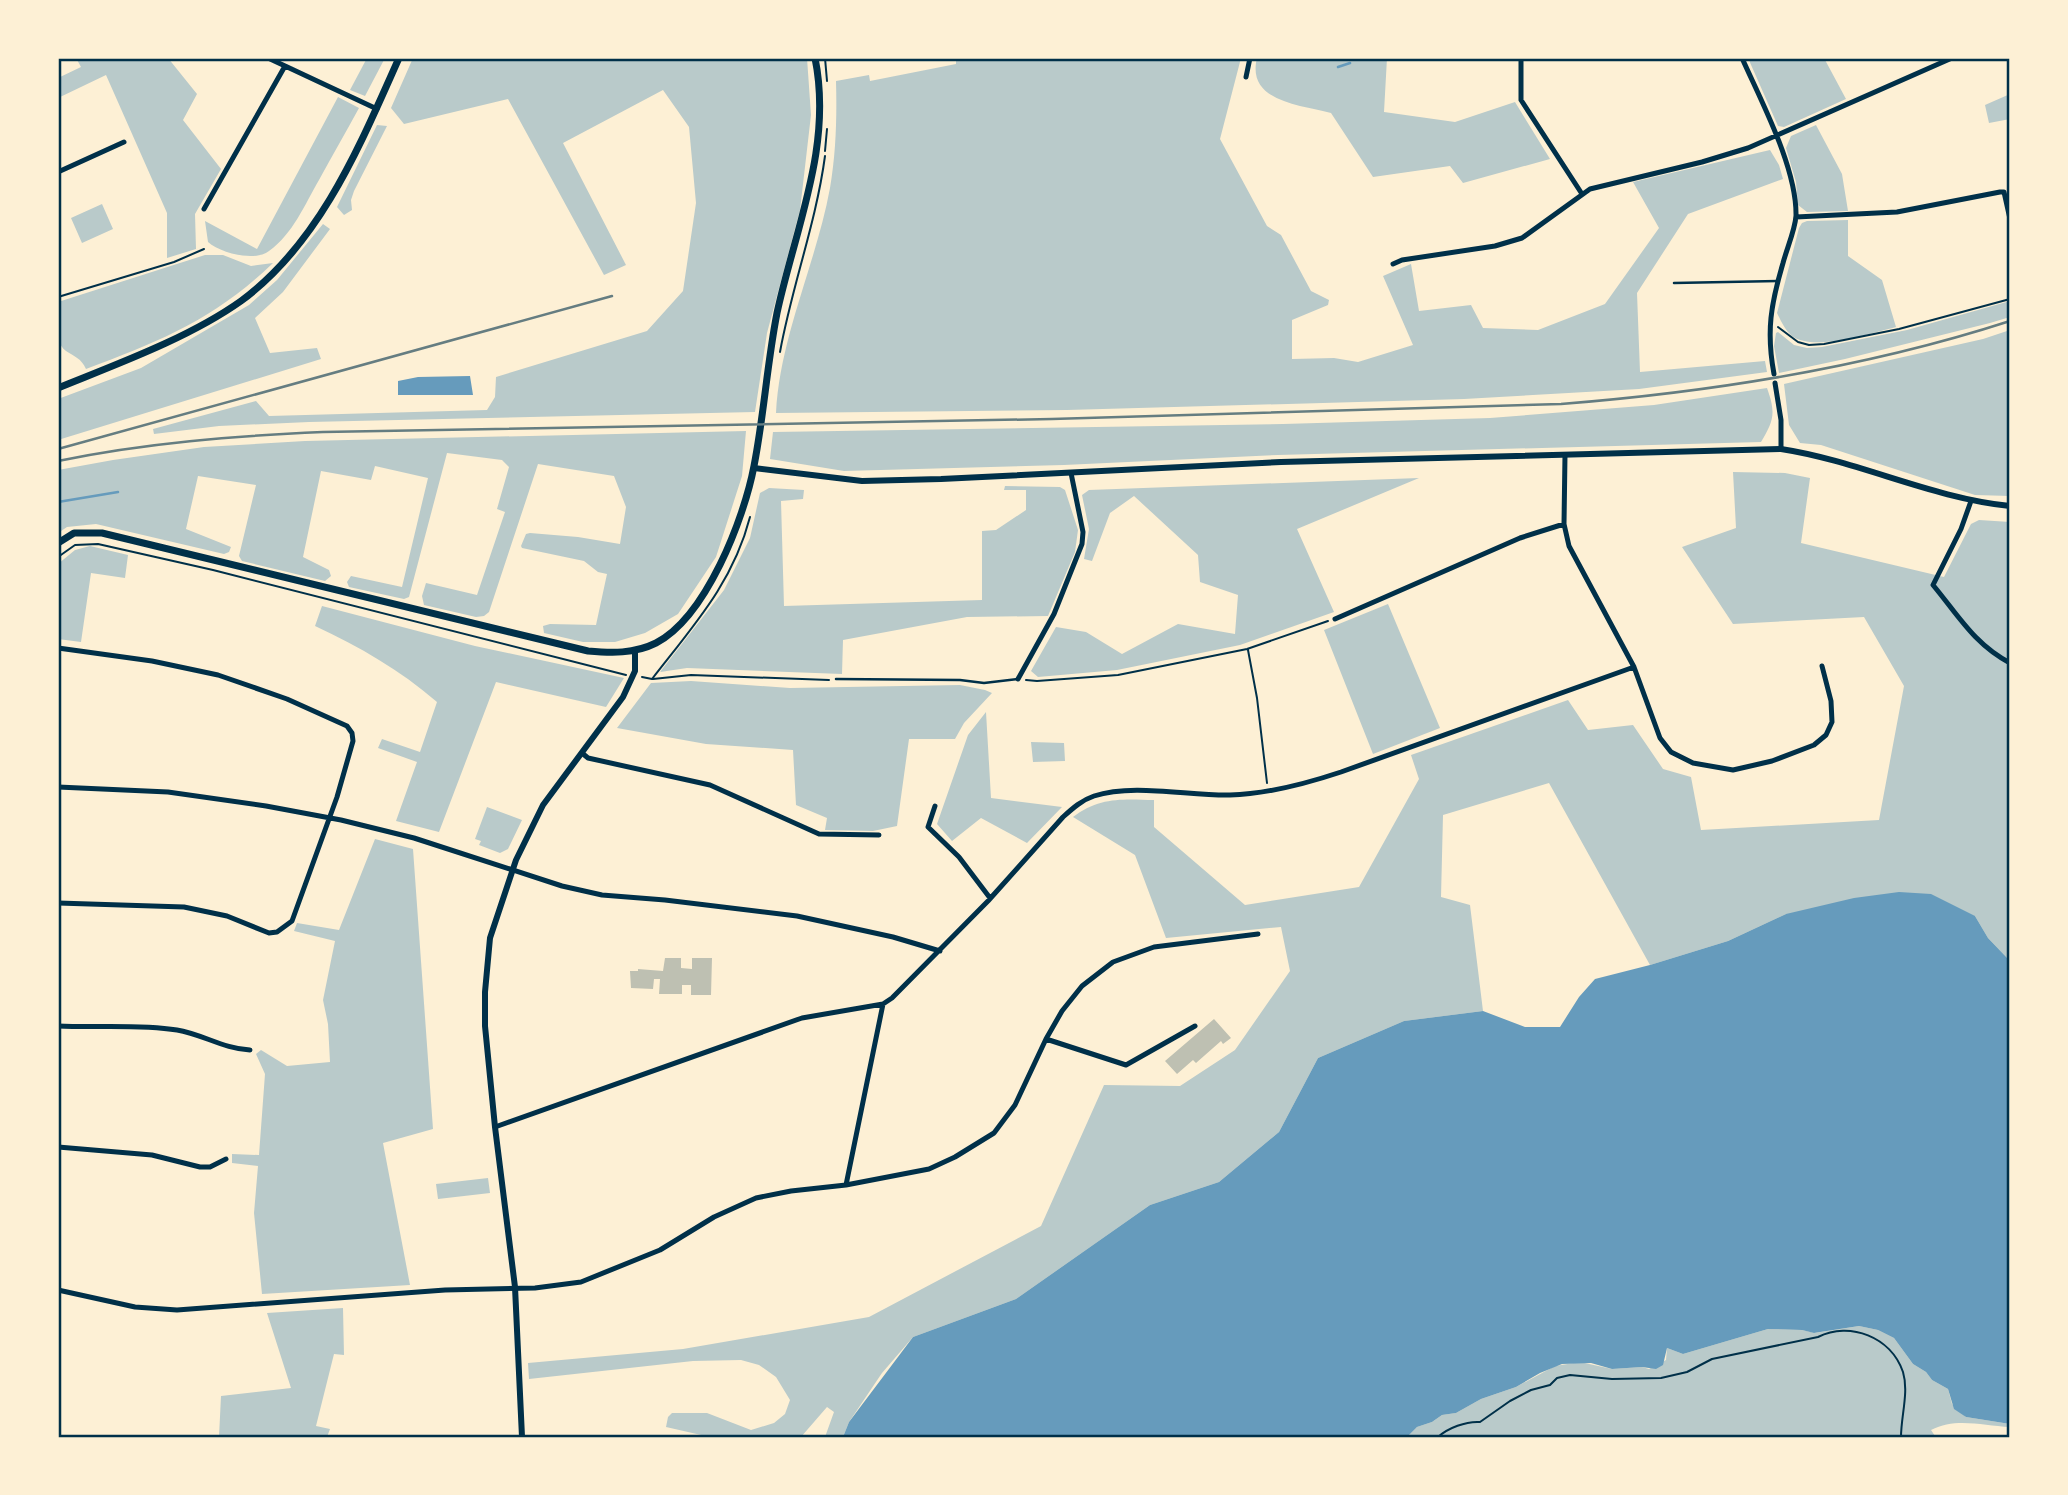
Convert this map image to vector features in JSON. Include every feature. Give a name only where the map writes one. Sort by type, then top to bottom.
[{"type":"main road","points":[[58,387],[133,358],[198,326],[242,300],[275,271],[322,214],[377,109],[399,58]]},
{"type":"main road","points":[[58,543],[74,533],[102,533],[588,651],[615,653],[654,644],[672,631],[705,592],[734,536],[754,468],[778,310],[811,185],[818,109],[818,73],[815,58]]},
{"type":"street","points":[[268,58],[377,109]]},
{"type":"street","points":[[1246,77],[1250,58]]},
{"type":"street","points":[[1521,58],[1521,100],[1582,194]]},
{"type":"street","points":[[1742,58],[1777,136],[1792,186],[1796,217],[1778,281],[1770,324],[1769,346],[1774,374]]},
{"type":"street","points":[[1393,264],[1402,260],[1495,246],[1522,238],[1590,188],[1702,162],[1777,136],[1940,59],[1952,58]]},
{"type":"street","points":[[204,209],[285,66]]},
{"type":"street","points":[[58,172],[124,142]]},
{"type":"street","points":[[1796,217],[1897,212],[2000,192],[2006,196],[2010,219]]},
{"type":"street","points":[[1775,383],[1781,420],[1781,449]]},
{"type":"street","points":[[754,468],[862,481],[1282,462],[1781,449],[1832,459],[1971,501],[2010,506]]},
{"type":"street","points":[[1565,456],[1564,524],[1569,546],[1634,667],[1660,738],[1671,752],[1693,763],[1733,770],[1772,761],[1814,745],[1826,735],[1832,722],[1831,701],[1822,666]]},
{"type":"street","points":[[1018,679],[1054,614],[1083,544],[1071,473]]},
{"type":"street","points":[[1971,501],[1961,529],[1933,584],[1971,634],[1997,656],[2010,663]]},
{"type":"street","points":[[1335,618],[1520,538],[1564,524]]},
{"type":"street","points":[[58,648],[152,661],[218,675],[278,695],[347,726],[353,741],[292,921],[277,932],[269,933],[227,916],[184,907],[58,903]]},
{"type":"street","points":[[522,1437],[515,1287],[485,1026],[490,938],[513,869],[543,805],[623,698],[633,676],[635,650]]},
{"type":"street","points":[[495,1126],[802,1018],[883,1004],[940,951],[1063,817],[1093,796],[1127,792],[1214,795],[1295,786],[1634,667]]},
{"type":"street","points":[[582,753],[588,758],[710,785],[818,834],[879,835]]},
{"type":"street","points":[[58,787],[202,796],[329,818],[414,838],[562,886],[602,895],[797,916],[893,937],[940,951]]},
{"type":"street","points":[[935,806],[928,827],[959,857],[990,898]]},
{"type":"street","points":[[58,1290],[135,1307],[177,1310],[445,1290],[535,1288],[581,1282],[660,1250],[714,1217],[756,1198],[929,1169],[955,1157],[993,1133],[1015,1105],[1062,1011],[1082,986],[1113,962],[1154,947],[1258,934]]},
{"type":"street","points":[[846,1185],[883,1004]]},
{"type":"street","points":[[58,1026],[149,1026],[181,1031],[238,1049],[250,1050]]},
{"type":"street","points":[[1046,1039],[1126,1065],[1195,1026]]},
{"type":"street","points":[[58,1147],[152,1155],[200,1167],[210,1167],[226,1159]]},
{"type":"lane","points":[[1674,283],[1778,281]]},
{"type":"lane","points":[[836,680],[960,680],[984,683],[1018,679]]},
{"type":"path","points":[[58,298],[204,250]]},
{"type":"path","points":[[1770,324],[1779,327],[1798,342],[1809,345],[1824,344],[1899,329],[2010,299]]},
{"type":"path","points":[[652,679],[720,590],[744,538],[751,509]]},
{"type":"path","points":[[58,557],[75,545],[97,544],[633,676],[652,679],[691,675],[836,680]]},
{"type":"path","points":[[1018,679],[1037,681],[1118,676],[1247,649],[1335,618]]},
{"type":"path","points":[[1247,649],[1257,698],[1268,791]]},
{"type":"path","points":[[1438,1437],[1454,1427],[1473,1421],[1480,1422],[1510,1401],[1531,1390],[1550,1385],[1557,1378],[1570,1375],[1612,1379],[1661,1378],[1687,1372],[1712,1359],[1818,1337],[1827,1332],[1858,1332],[1875,1337],[1891,1351],[1903,1372],[1905,1393],[1901,1437]]},
{"type":"shaded area","points":[[76,58],[168,58],[197,94],[183,120],[221,169],[195,214],[196,249],[167,258],[167,213],[106,75],[58,98],[58,78],[81,67]]},
{"type":"shaded area","points":[[367,58],[385,58],[365,96],[350,90]]},
{"type":"shaded area","points":[[413,58],[807,58],[811,115],[800,210],[767,333],[755,412],[309,422],[219,426],[154,434],[153,429],[256,401],[269,416],[487,410],[495,397],[496,377],[647,331],[683,291],[696,203],[689,127],[663,90],[563,143],[626,265],[604,275],[508,99],[404,124],[391,108]]},
{"type":"shaded area","points":[[956,58],[1241,58],[1220,139],[1267,226],[1281,235],[1311,291],[1329,300],[1328,305],[1292,320],[1292,359],[1334,358],[1358,362],[1413,345],[1383,276],[1411,264],[1419,311],[1471,305],[1483,328],[1538,330],[1605,304],[1659,228],[1633,182],[1770,150],[1783,179],[1688,214],[1637,293],[1640,372],[1765,361],[1767,372],[1639,389],[1464,399],[1067,410],[776,413],[784,356],[830,188],[836,135],[836,81],[869,75],[870,81],[956,64]]},
{"type":"shaded area","points":[[1257,58],[1387,58],[1384,112],[1455,122],[1515,102],[1550,159],[1463,183],[1450,166],[1373,177],[1331,113],[1292,104],[1268,93],[1260,84],[1256,73]]},
{"type":"shaded area","points":[[1748,58],[1824,58],[1846,99],[1784,127],[1778,126]]},
{"type":"shaded area","points":[[2010,94],[2010,119],[1989,123],[1985,105]]},
{"type":"shaded area","points":[[338,97],[359,108],[285,236],[269,251],[255,256],[229,253],[208,242],[205,221],[257,249]]},
{"type":"shaded area","points":[[377,125],[387,126],[354,191],[352,210],[344,215],[337,207]]},
{"type":"shaded area","points":[[1816,125],[1842,174],[1848,211],[1807,212],[1798,205],[1796,182],[1786,148],[1791,136]]},
{"type":"shaded area","points":[[102,204],[113,229],[82,243],[71,218]]},
{"type":"shaded area","points":[[1848,220],[1848,256],[1882,280],[1896,327],[1828,342],[1802,340],[1792,336],[1777,313],[1799,228],[1807,221]]},
{"type":"shaded area","points":[[323,224],[330,229],[283,292],[255,318],[270,353],[317,348],[321,359],[58,440],[58,399],[141,368],[249,305],[277,280]]},
{"type":"shaded area","points":[[205,255],[223,255],[251,266],[273,263],[208,314],[163,338],[113,359],[86,369],[80,360],[62,347],[57,328],[58,302]]},
{"type":"shaded area","points":[[2010,301],[2010,317],[1779,373],[1774,346],[1778,332],[1794,345],[1822,347],[1907,330]]},
{"type":"shaded area","points":[[2010,330],[2010,496],[1975,495],[1821,445],[1800,443],[1789,425],[1784,384],[1983,339]]},
{"type":"shaded area","points":[[1767,388],[1772,404],[1772,416],[1761,442],[1278,455],[1064,465],[844,471],[770,459],[773,432],[1490,418],[1654,405]]},
{"type":"shaded area","points":[[746,431],[742,476],[716,557],[678,614],[645,633],[615,642],[583,642],[544,633],[543,626],[550,624],[596,625],[607,574],[598,572],[584,561],[521,546],[526,534],[530,533],[620,544],[626,507],[614,476],[538,464],[489,612],[476,617],[424,605],[422,596],[426,583],[477,595],[505,512],[497,509],[509,467],[502,460],[447,453],[409,597],[404,599],[349,587],[347,582],[351,576],[402,587],[428,478],[375,466],[371,480],[321,471],[303,557],[329,570],[331,576],[325,581],[242,561],[239,556],[256,485],[198,476],[186,529],[231,547],[229,552],[224,554],[96,524],[67,527],[58,533],[58,470],[113,460],[204,447],[305,441]]},
{"type":"shaded area","points":[[1733,472],[1785,473],[1810,478],[1801,543],[1944,577],[1971,524],[1979,520],[2010,522],[2010,961],[1988,938],[1975,916],[1786,914],[1728,941],[1650,965],[1549,783],[1443,815],[1441,897],[1470,905],[1483,1011],[1404,1021],[1318,1058],[1279,1132],[1219,1182],[1150,1205],[1016,1299],[913,1337],[882,1373],[849,1422],[843,1437],[825,1437],[834,1412],[827,1407],[801,1437],[710,1437],[666,1427],[668,1417],[672,1413],[707,1413],[751,1430],[774,1423],[785,1414],[790,1400],[776,1377],[759,1365],[741,1360],[693,1361],[529,1379],[528,1363],[683,1349],[869,1317],[1041,1226],[1104,1085],[1180,1086],[1235,1050],[1290,971],[1281,927],[1166,938],[1135,855],[1073,817],[1092,806],[1121,800],[1154,800],[1154,827],[1245,905],[1359,887],[1419,779],[1411,755],[1568,700],[1588,730],[1633,725],[1663,769],[1691,777],[1701,830],[1879,820],[1904,686],[1864,617],[1733,624],[1682,547],[1736,528]]},
{"type":"shaded area","points":[[1419,478],[1297,529],[1334,612],[1240,645],[1117,670],[1038,677],[1031,671],[1056,627],[1086,632],[1122,654],[1178,624],[1235,634],[1238,595],[1200,582],[1198,555],[1134,496],[1110,513],[1092,561],[1084,559],[1089,529],[1082,495],[1089,490]]},
{"type":"shaded area","points":[[1005,486],[1060,487],[1065,490],[1078,530],[1075,552],[1048,616],[967,617],[843,640],[842,674],[687,668],[660,672],[724,590],[750,538],[760,493],[769,488],[804,490],[803,499],[781,501],[784,606],[982,600],[982,531],[996,530],[1026,510],[1026,490],[1004,490]]},
{"type":"shaded area","points":[[90,546],[128,555],[125,578],[91,573],[81,642],[58,639],[58,564],[75,550]]},
{"type":"shaded area","points":[[1388,604],[1440,728],[1373,754],[1324,630]]},
{"type":"shaded area","points":[[322,606],[475,646],[624,678],[606,707],[496,682],[439,832],[396,821],[417,762],[378,748],[382,739],[420,752],[437,702],[379,660],[315,626]]},
{"type":"shaded area","points":[[691,681],[790,688],[960,685],[992,693],[964,723],[955,739],[909,739],[897,826],[873,831],[825,830],[827,818],[796,805],[793,750],[706,744],[617,728],[651,683]]},
{"type":"shaded area","points":[[986,712],[991,798],[1062,807],[1027,843],[981,818],[952,841],[937,824],[968,735]]},
{"type":"shaded area","points":[[1031,742],[1064,743],[1065,761],[1033,762]]},
{"type":"shaded area","points":[[487,807],[522,820],[508,849],[500,853],[479,845],[481,841],[475,839]]},
{"type":"shaded area","points":[[375,839],[413,849],[433,1129],[383,1143],[410,1285],[262,1294],[254,1213],[258,1166],[232,1163],[232,1154],[259,1155],[265,1074],[256,1054],[261,1050],[287,1066],[330,1062],[328,1024],[323,1000],[335,941],[294,931],[297,923],[339,930]]},
{"type":"shaded area","points":[[488,1178],[490,1193],[438,1199],[436,1184]]},
{"type":"shaded area","points":[[343,1308],[344,1355],[334,1354],[316,1426],[330,1429],[327,1437],[219,1437],[221,1396],[291,1388],[267,1313]]},
{"type":"shaded area","points":[[1859,1326],[1878,1330],[1894,1338],[1913,1364],[1948,1389],[1952,1404],[1966,1417],[2010,1424],[2010,1427],[1950,1424],[1931,1430],[1939,1437],[1407,1437],[1417,1427],[1442,1415],[1456,1413],[1481,1399],[1516,1387],[1555,1366],[1580,1362],[1612,1369],[1649,1369],[1666,1360],[1667,1348],[1683,1354],[1768,1329],[1815,1333]]},
{"type":"water","points":[[470,376],[473,395],[398,395],[398,381],[418,377]]},
{"type":"water","points":[[1899,892],[1931,894],[1975,916],[1988,938],[2010,961],[2010,1424],[1966,1417],[1954,1409],[1948,1389],[1913,1364],[1894,1338],[1878,1330],[1859,1326],[1814,1333],[1768,1329],[1683,1354],[1667,1348],[1663,1365],[1656,1369],[1612,1369],[1591,1363],[1562,1364],[1516,1387],[1481,1399],[1456,1413],[1442,1415],[1417,1427],[1407,1437],[843,1437],[849,1422],[913,1337],[1016,1299],[1150,1205],[1219,1182],[1279,1132],[1318,1058],[1404,1021],[1483,1011],[1525,1027],[1560,1027],[1579,997],[1595,979],[1728,941],[1786,914],[1854,898]]},
{"type":"building","points":[[665,958],[681,958],[681,968],[692,969],[692,958],[712,958],[711,995],[691,995],[691,985],[682,985],[682,994],[659,994],[660,979],[654,979],[653,989],[631,988],[630,971],[663,971]]},
{"type":"building","points":[[1214,1019],[1231,1038],[1223,1044],[1221,1041],[1196,1063],[1193,1060],[1177,1074],[1165,1061]]},
{"type":"waterway","points":[[1338,67],[1350,63]]},
{"type":"waterway","points":[[58,502],[118,492]]},
{"type":"railway","points":[[58,449],[612,296]]},
{"type":"railway","points":[[58,461],[190,441],[323,432],[1052,419],[1561,404],[1674,393],[1788,376],[1900,352],[2010,321]]}]
